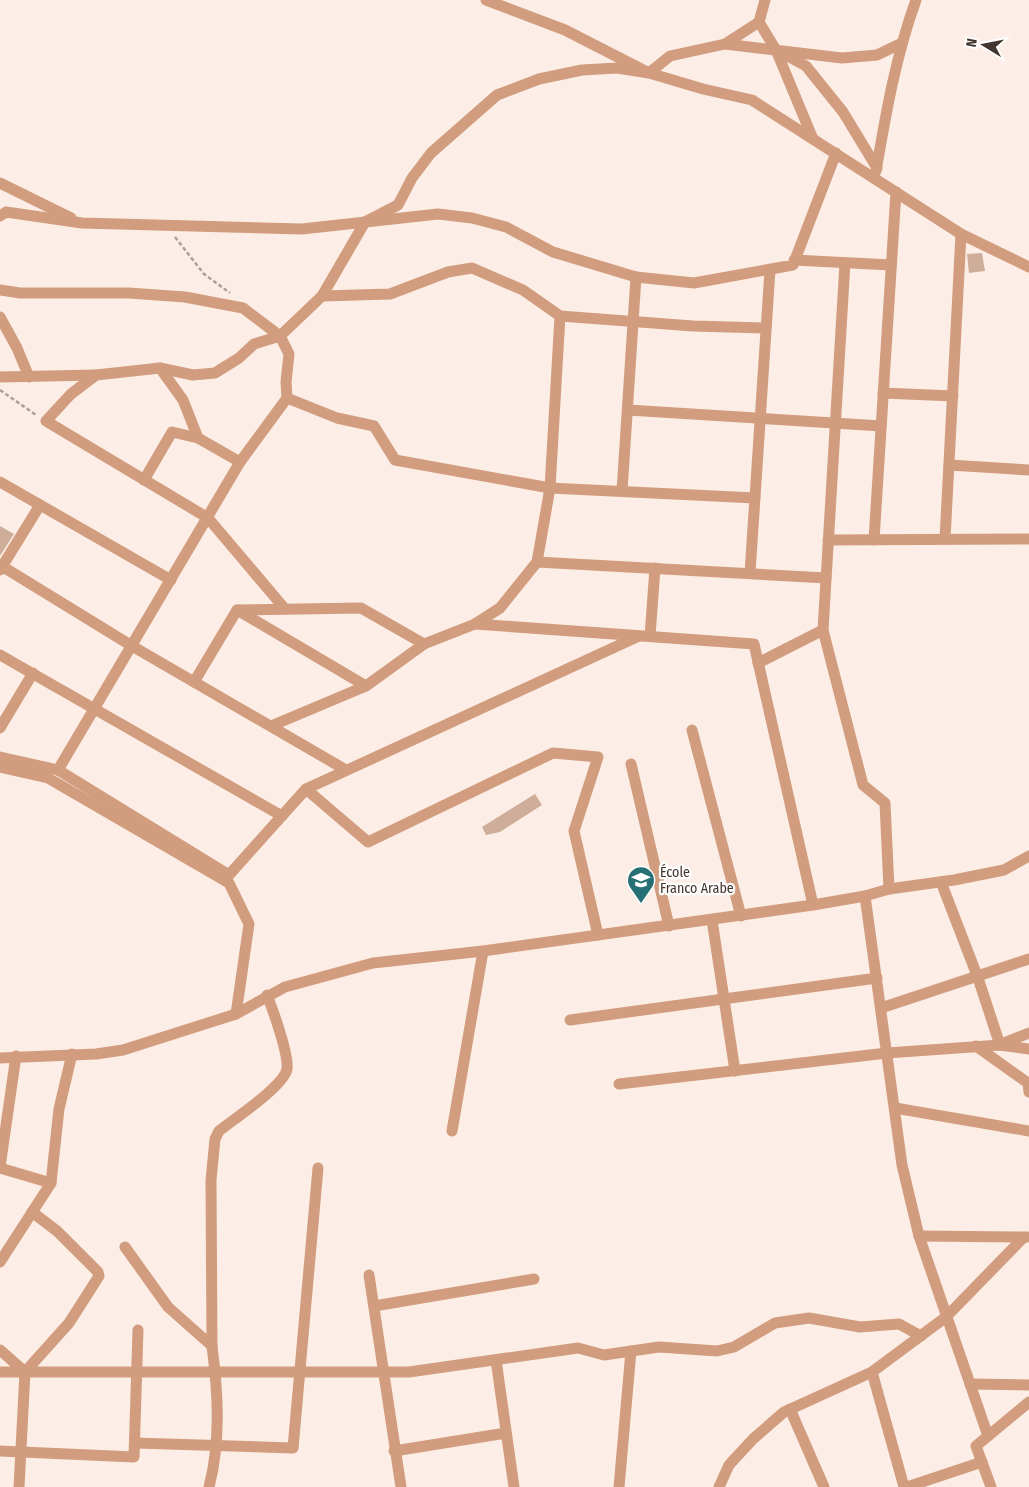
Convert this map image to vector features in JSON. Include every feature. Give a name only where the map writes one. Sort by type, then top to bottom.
[{"type":"street","points":[[486,0],[565,30],[649,73]]},
{"type":"street","points":[[725,44],[759,22],[765,0]]},
{"type":"street","points":[[876,173],[902,43],[916,0]]},
{"type":"street","points":[[759,22],[776,50],[813,139]]},
{"type":"street","points":[[649,73],[670,56],[725,44],[842,58],[877,56],[902,43]]},
{"type":"street","points":[[776,50],[806,66],[843,112],[876,173],[896,192],[961,234],[1029,267]]},
{"type":"street","points":[[0,377],[96,375],[160,368],[193,375],[215,374],[239,358],[254,344],[280,336],[322,296],[365,222],[398,205],[412,178],[431,153],[497,96],[539,79],[582,70],[617,68],[649,73],[703,89],[752,100],[836,154],[876,173]]},
{"type":"street","points":[[0,216],[6,212],[82,223],[302,229],[438,214],[472,218],[506,227],[553,252],[636,277],[694,283],[793,265],[836,154]]},
{"type":"street","points":[[0,183],[82,223]]},
{"type":"street","points":[[874,540],[896,192]]},
{"type":"street","points":[[944,539],[961,234]]},
{"type":"street","points":[[794,260],[891,265]]},
{"type":"street","points":[[845,263],[823,630],[863,785],[885,803],[889,889]]},
{"type":"street","points":[[322,296],[390,294],[448,272],[472,268],[523,290],[560,316],[633,322],[766,328]]},
{"type":"street","points":[[750,573],[770,270]]},
{"type":"street","points":[[622,491],[636,277]]},
{"type":"street","points":[[0,290],[20,293],[129,293],[176,296],[243,308],[280,336],[289,354],[286,382],[287,398],[240,462],[58,770]]},
{"type":"street","points":[[271,726],[366,686],[424,644],[475,624],[500,608],[537,562],[550,488],[560,316]]},
{"type":"street","points":[[0,318],[17,348],[29,377]]},
{"type":"street","points":[[160,368],[183,400],[198,438]]},
{"type":"street","points":[[96,375],[71,394],[46,421],[208,518],[284,609]]},
{"type":"street","points":[[883,393],[952,396]]},
{"type":"street","points":[[287,398],[337,418],[374,426],[395,460],[550,488],[755,498]]},
{"type":"street","points":[[628,410],[760,420],[881,426]]},
{"type":"street","points":[[144,480],[172,432],[198,438],[240,462]]},
{"type":"street","points":[[949,465],[1029,470]]},
{"type":"street","points":[[0,482],[171,580]]},
{"type":"street","points":[[40,505],[1,568],[346,770]]},
{"type":"street","points":[[828,540],[1029,539]]},
{"type":"street","points":[[537,562],[826,578]]},
{"type":"street","points":[[645,636],[655,568]]},
{"type":"street","points":[[237,610],[361,608],[424,644]]},
{"type":"street","points":[[194,682],[237,610]]},
{"type":"street","points":[[237,610],[366,686]]},
{"type":"street","points":[[475,624],[754,644],[813,905]]},
{"type":"street","points":[[758,663],[823,630]]},
{"type":"street","points":[[0,757],[58,770],[229,875],[306,789],[645,636]]},
{"type":"street","points":[[0,654],[282,816]]},
{"type":"street","points":[[0,728],[33,673]]},
{"type":"street","points":[[692,730],[741,916]]},
{"type":"street","points":[[306,789],[368,842],[553,752],[598,757],[574,831],[598,935]]},
{"type":"street","points":[[631,764],[669,926]]},
{"type":"street","points":[[0,767],[48,778],[230,883],[249,924],[236,1014]]},
{"type":"street","points":[[0,1058],[123,1050],[236,1014],[267,995],[285,987],[373,963],[483,951],[813,905],[865,896],[889,889],[941,882],[1004,870],[1029,856]]},
{"type":"street","points":[[941,882],[978,978],[1000,1045]]},
{"type":"street","points":[[865,896],[896,1108],[902,1165],[919,1236],[988,1436]]},
{"type":"street","points":[[712,920],[735,1071]]},
{"type":"street","points":[[452,1130],[483,951]]},
{"type":"street","points":[[881,1008],[978,978],[1029,959]]},
{"type":"street","points":[[570,1020],[877,978]]},
{"type":"street","points":[[209,1487],[218,1445],[216,1373],[212,1346],[211,1180],[216,1139],[219,1131],[280,1082],[287,1069],[279,1026],[267,995]]},
{"type":"street","points":[[1000,1045],[1029,1033]]},
{"type":"street","points":[[619,1084],[887,1053],[1000,1045],[1029,1049]]},
{"type":"street","points":[[976,1046],[1028,1083],[1029,1092]]},
{"type":"street","points":[[0,1262],[51,1183],[58,1110],[72,1054]]},
{"type":"street","points":[[16,1056],[0,1168],[51,1183]]},
{"type":"street","points":[[896,1108],[1029,1131]]},
{"type":"street","points":[[135,1443],[293,1448],[318,1168]]},
{"type":"street","points":[[19,1487],[25,1372],[69,1323],[99,1276],[98,1272],[57,1231],[32,1212]]},
{"type":"street","points":[[919,1236],[1027,1237]]},
{"type":"street","points":[[719,1487],[729,1465],[753,1439],[784,1412],[872,1372],[946,1316],[1027,1237]]},
{"type":"street","points":[[125,1247],[168,1307],[212,1346]]},
{"type":"street","points":[[369,1275],[394,1451],[401,1487]]},
{"type":"street","points":[[374,1306],[534,1278]]},
{"type":"street","points":[[0,1372],[409,1372],[578,1348],[604,1355],[659,1347],[717,1351],[734,1347],[774,1324],[809,1318],[860,1327],[899,1324],[921,1336]]},
{"type":"street","points":[[0,1451],[134,1457],[138,1330]]},
{"type":"street","points":[[0,1350],[25,1372]]},
{"type":"street","points":[[619,1487],[631,1351]]},
{"type":"street","points":[[496,1360],[514,1487]]},
{"type":"street","points":[[872,1372],[906,1487],[982,1462]]},
{"type":"street","points":[[970,1384],[1029,1385]]},
{"type":"street","points":[[990,1487],[976,1446],[1029,1402]]},
{"type":"street","points":[[790,1409],[824,1487]]},
{"type":"street","points":[[394,1451],[506,1433]]},
{"type":"path","points":[[167,225],[204,274],[222,285],[243,308]]},
{"type":"path","points":[[0,390],[46,421]]},
{"type":"building","points":[[982,253],[985,271],[969,273],[967,254]]},
{"type":"building","points":[[0,526],[14,534],[0,556]]},
{"type":"building","points":[[535,794],[542,805],[500,832],[486,835],[482,827]]},
{"type":"place","name":"École Franco Arabe","points":[[641,904]]}]
